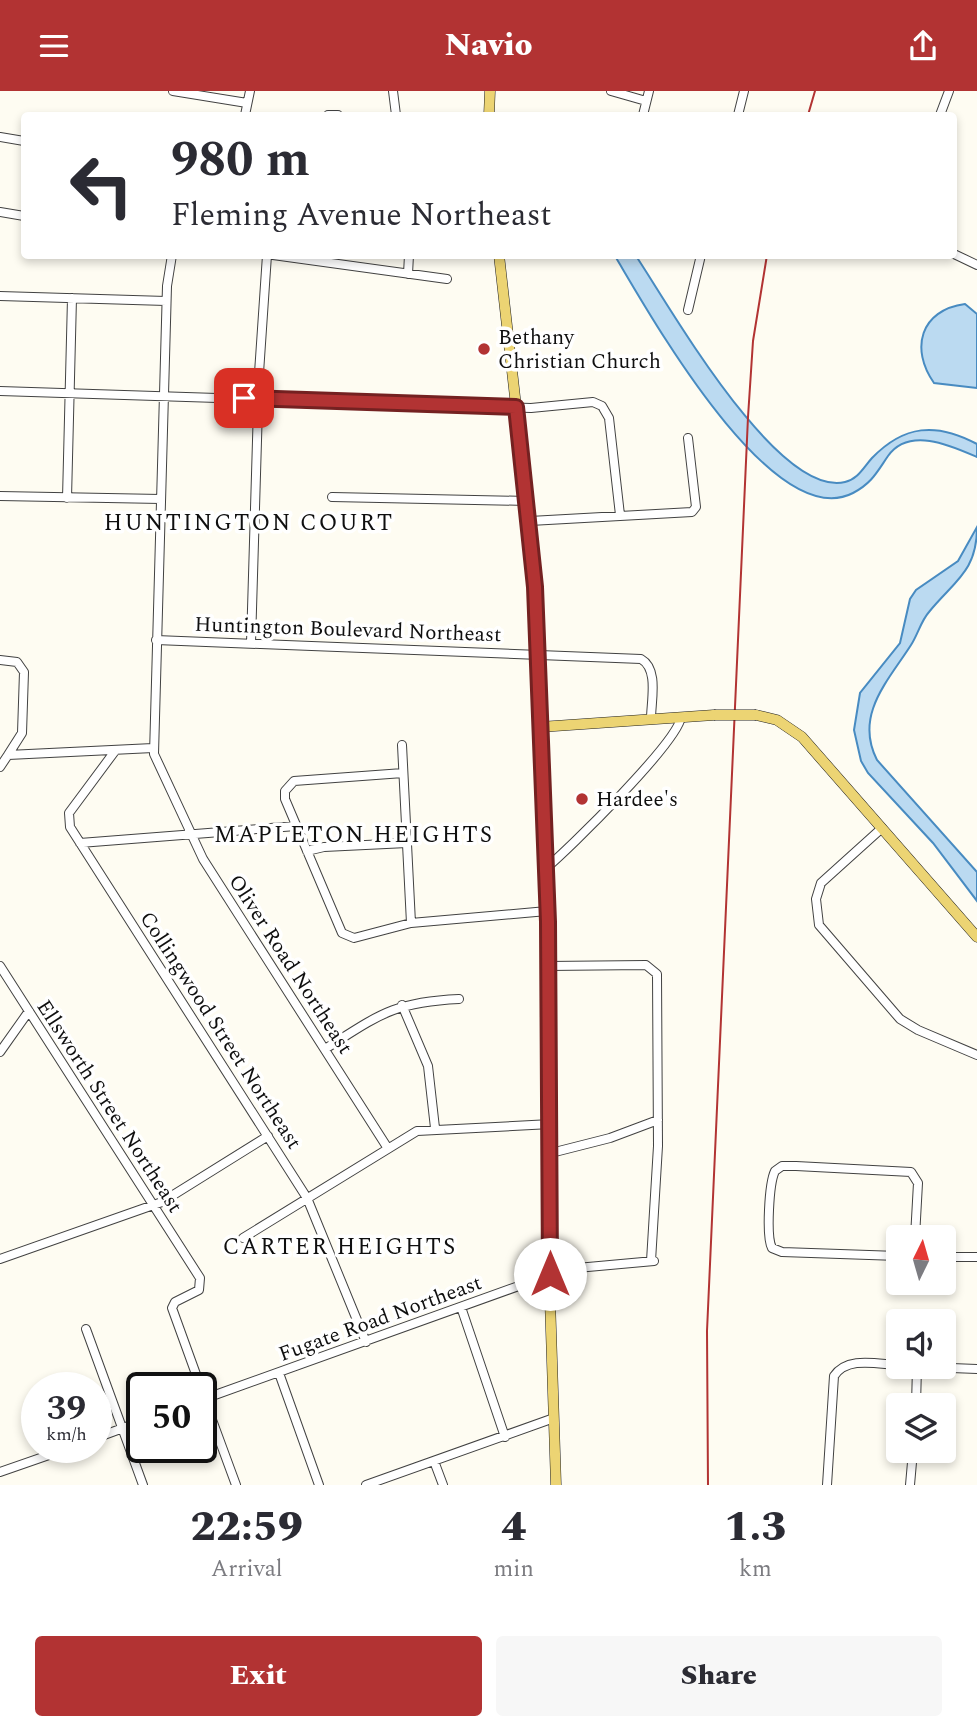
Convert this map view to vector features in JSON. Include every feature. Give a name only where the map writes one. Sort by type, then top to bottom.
[{"type":"main road","points":[[489,112],[490,91]]},
{"type":"main road","points":[[499,259],[530,521],[537,653],[547,911],[551,1124],[550,1274],[556,1485]]},
{"type":"main road","points":[[540,727],[714,715],[757,715],[777,720],[802,737],[977,937]]},
{"type":"street","points":[[173,91],[247,103]]},
{"type":"street","points":[[246,112],[250,91]]},
{"type":"street","points":[[393,91],[396,112]]},
{"type":"street","points":[[611,91],[646,101]]},
{"type":"street","points":[[644,112],[649,91]]},
{"type":"street","points":[[739,112],[744,91]]},
{"type":"street","points":[[941,112],[949,91]]},
{"type":"street","points":[[0,137],[21,140]]},
{"type":"street","points":[[0,212],[21,216]]},
{"type":"street","points":[[957,255],[977,265]]},
{"type":"street","name":"Oliver Road Northeast","points":[[171,259],[166,301],[153,748],[190,835],[387,1147]]},
{"type":"street","points":[[251,643],[258,398],[267,259]]},
{"type":"street","points":[[301,259],[447,279]]},
{"type":"street","points":[[408,274],[409,259]]},
{"type":"street","points":[[688,310],[700,259]]},
{"type":"street","points":[[0,296],[166,301]]},
{"type":"street","points":[[66,498],[72,298]]},
{"type":"street","points":[[0,391],[516,407],[598,403],[606,409],[620,515]]},
{"type":"street","points":[[530,521],[688,514],[695,509],[688,438]]},
{"type":"street","points":[[0,496],[161,499]]},
{"type":"street","points":[[332,497],[527,501]]},
{"type":"street","name":"Huntington Boulevard Northeast","points":[[156,640],[537,653],[645,661],[652,674],[651,719]]},
{"type":"street","points":[[0,660],[17,662],[24,672],[22,733],[0,767]]},
{"type":"street","points":[[545,869],[660,754],[678,730],[681,717]]},
{"type":"street","points":[[402,745],[411,923]]},
{"type":"street","points":[[8,755],[153,748]]},
{"type":"street","name":"Collingwood Street Northeast","points":[[115,751],[69,813],[70,827],[307,1198],[366,1342]]},
{"type":"street","points":[[403,773],[294,781],[287,787],[285,799],[339,926],[346,936],[359,937],[411,923],[547,911]]},
{"type":"street","points":[[80,843],[296,826]]},
{"type":"street","points":[[882,828],[818,888],[816,899],[819,925],[825,936],[900,1019],[918,1030],[977,1055]]},
{"type":"street","points":[[307,851],[324,847],[407,843]]},
{"type":"street","name":"Ellsworth Street Northeast","points":[[0,966],[200,1278],[201,1286],[196,1292],[175,1302],[172,1308],[194,1372]]},
{"type":"street","points":[[548,966],[651,967],[657,977],[658,1120],[610,1138],[551,1153]]},
{"type":"street","points":[[325,1049],[381,1014],[402,1005],[459,999]]},
{"type":"street","points":[[402,1005],[428,1066],[435,1128]]},
{"type":"street","points":[[0,1052],[29,1011]]},
{"type":"street","name":"Fugate Road Northeast","points":[[217,1390],[279,1373],[550,1274],[582,1266],[653,1261],[658,1120]]},
{"type":"street","points":[[243,1238],[409,1134],[435,1128],[551,1124]]},
{"type":"street","points":[[0,1259],[153,1206],[268,1136]]},
{"type":"street","points":[[886,1256],[782,1252],[769,1245],[773,1174],[782,1166],[906,1170],[917,1179],[915,1225]]},
{"type":"street","points":[[956,1257],[977,1257]]},
{"type":"street","points":[[461,1307],[505,1437]]},
{"type":"street","points":[[86,1329],[143,1485]]},
{"type":"street","points":[[827,1485],[831,1395],[837,1371],[852,1364],[886,1365]]},
{"type":"street","points":[[956,1368],[977,1369]]},
{"type":"street","points":[[279,1373],[318,1485]]},
{"type":"street","points":[[366,1485],[554,1418]]},
{"type":"street","points":[[112,1432],[126,1427]]},
{"type":"street","points":[[217,1434],[236,1485]]},
{"type":"street","points":[[434,1461],[443,1485]]},
{"type":"street","points":[[0,1472],[26,1463]]},
{"type":"street","points":[[910,1485],[913,1463]]},
{"type":"water","points":[[617,259],[638,259],[727,393],[788,460],[818,479],[850,481],[884,447],[908,433],[921,430],[948,432],[977,444],[977,457],[931,441],[907,442],[888,456],[870,481],[860,489],[853,493],[821,497],[786,481],[751,451],[716,411],[655,322]]},
{"type":"water","points":[[965,304],[977,314],[977,388],[934,383],[922,357],[924,333],[938,314]]},
{"type":"water","points":[[977,527],[973,555],[968,565],[924,619],[911,645],[884,685],[872,713],[869,728],[877,760],[977,872],[977,901],[933,843],[868,773],[861,761],[854,730],[860,693],[900,643],[910,599],[916,590],[958,561]]},
{"type":"railway","points":[[809,112],[815,91]]},
{"type":"railway","points":[[708,1485],[707,1331],[748,417],[753,341],[766,259]]},
{"type":"place","name":"Bethany Christian Church","points":[[484,349]]},
{"type":"place","name":"Hardee's","points":[[582,799]]},
{"type":"district","name":"HUNTINGTON COURT","points":[[249,522]]},
{"type":"district","name":"MAPLETON HEIGHTS","points":[[354,834]]},
{"type":"district","name":"CARTER HEIGHTS","points":[[340,1246]]},
{"type":"route","points":[[244,398],[516,407],[535,587],[548,922],[550,1274]]}]
